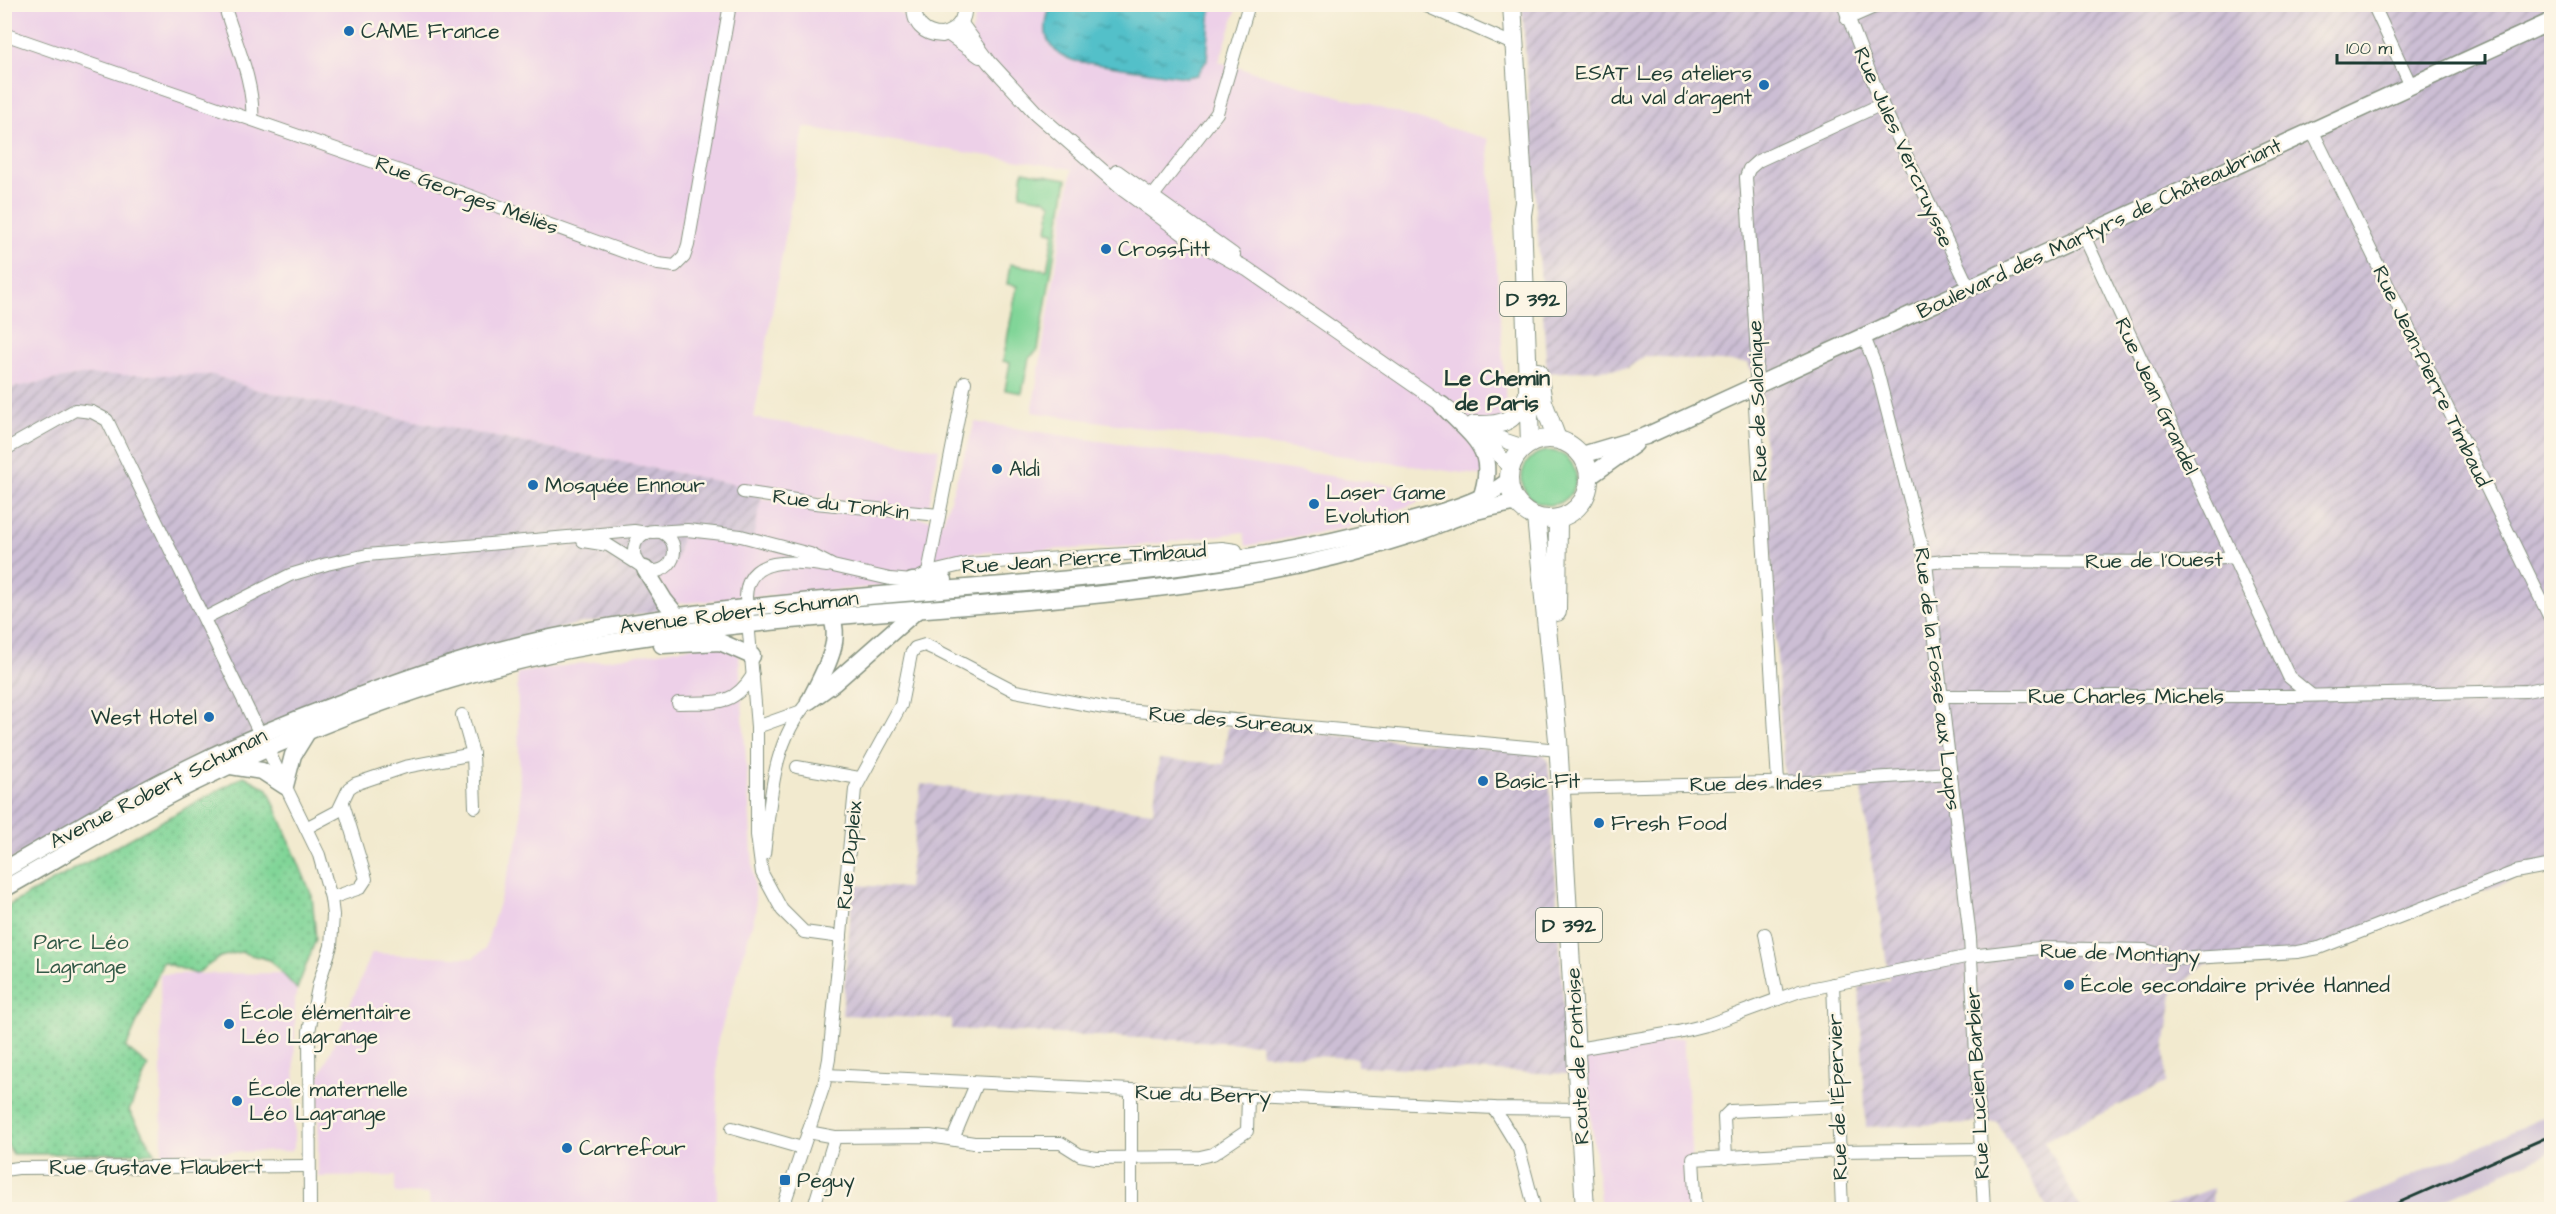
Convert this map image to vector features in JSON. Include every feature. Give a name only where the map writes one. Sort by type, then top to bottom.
[{"type":"main road","name":"D 392","points":[[1512,4],[1524,201],[1522,215],[1528,393],[1527,445]]},
{"type":"main road","name":"Boulevard des Martyrs de Châteaubriant","points":[[1582,455],[1646,436],[2552,21]]},
{"type":"main road","name":"D 392","points":[[1524,201],[1528,214],[1539,386],[1557,439]]},
{"type":"main road","points":[[1477,427],[1507,421],[1516,414],[1528,393]]},
{"type":"main road","points":[[1442,405],[1482,447],[1488,467],[1487,480],[1481,498]]},
{"type":"main road","name":"Boulevard des Martyrs de Châteaubriant","points":[[1589,477],[1646,436]]},
{"type":"main road","points":[[1557,439],[1575,448],[1582,455],[1589,477],[1583,500],[1576,509],[1558,518],[1536,517],[1516,502],[1509,475],[1527,445],[1539,440],[1557,439]]},
{"type":"main road","name":"Avenue Robert Schuman","points":[[4,889],[187,786],[231,766],[264,741],[306,734],[386,701],[438,684],[560,653],[692,631],[819,601],[1089,578],[1340,541],[1481,498],[1495,492],[1509,475]]},
{"type":"main road","name":"Avenue Robert Schuman","points":[[4,870],[153,786],[434,668],[499,650],[570,634],[676,616],[833,617],[1212,580],[1343,555],[1412,535],[1470,512],[1516,502]]},
{"type":"main road","name":"Route de Pontoise","points":[[1536,517],[1559,745]]},
{"type":"main road","name":"Route de Pontoise","points":[[1558,518],[1556,534],[1560,788],[1586,1204]]},
{"type":"main road","points":[[1212,580],[1233,570],[1239,555]]},
{"type":"main road","points":[[642,567],[676,616],[692,631]]},
{"type":"main road","points":[[912,581],[1022,576],[1089,578]]},
{"type":"main road","points":[[804,707],[832,653],[833,617],[819,601]]},
{"type":"main road","points":[[804,707],[917,610]]},
{"type":"main road","points":[[560,653],[709,642],[728,644],[752,656]]},
{"type":"main road","points":[[231,766],[262,771],[285,786],[293,754],[306,734]]},
{"type":"street","points":[[224,4],[244,69],[253,108],[252,119]]},
{"type":"street","name":"Rue Georges Méliès","points":[[4,34],[252,119],[658,264],[675,266],[684,257],[688,244],[730,4]]},
{"type":"street","points":[[949,34],[961,24],[964,4]]},
{"type":"street","points":[[1149,202],[1216,113],[1249,4]]},
{"type":"street","points":[[1422,4],[1515,45]]},
{"type":"street","name":"Rue Jules Vercruysse","points":[[1843,4],[1882,104],[1969,288]]},
{"type":"street","points":[[1847,19],[1881,4]]},
{"type":"street","points":[[2373,4],[2411,86]]},
{"type":"street","points":[[911,6],[918,24],[928,33],[949,34],[988,62]]},
{"type":"street","points":[[961,24],[988,62],[1036,112],[1069,142],[1149,202],[1187,236],[1247,269],[1477,427],[1527,445]]},
{"type":"street","name":"Rue de Salonique","points":[[1778,782],[1755,406],[1757,386],[1746,177],[1749,169],[1758,161],[1882,104]]},
{"type":"street","name":"Rue Jean-Pierre Timbaud","points":[[2312,130],[2552,622]]},
{"type":"street","name":"Rue Jean Grandel","points":[[2084,236],[2231,557]]},
{"type":"street","name":"Rue de la Fosse aux Loups","points":[[1864,337],[1876,367],[1926,563],[1970,956]]},
{"type":"street","points":[[928,573],[965,382]]},
{"type":"street","points":[[4,450],[75,410],[100,415],[111,426],[319,855],[331,898],[331,946],[319,983],[309,1031],[310,1209]]},
{"type":"street","points":[[1477,427],[1509,475]]},
{"type":"street","name":"Rue du Tonkin","points":[[743,492],[814,503],[939,515]]},
{"type":"street","points":[[205,618],[290,575],[368,555],[570,539],[634,531],[687,530],[741,536],[810,554],[833,566]]},
{"type":"street","points":[[570,539],[608,545],[642,567],[658,571],[672,559],[673,546],[666,535],[650,532],[641,536],[634,547],[634,554],[642,567]]},
{"type":"street","name":"Rue Jean Pierre Timbaud","points":[[912,581],[928,573],[966,564],[1222,548],[1239,555]]},
{"type":"street","name":"Rue de l'Ouest","points":[[1926,563],[1945,561],[2189,562],[2231,557],[2289,678],[2311,695]]},
{"type":"street","points":[[841,937],[804,932],[783,910],[762,873],[757,835],[757,728],[748,616],[748,585],[765,567],[782,561],[833,566],[912,581]]},
{"type":"street","name":"Rue des Sureaux","points":[[915,648],[925,645],[1015,691],[1104,708],[1559,745]]},
{"type":"street","name":"Rue Dupleix","points":[[782,1209],[826,1075],[855,789],[901,705],[911,654],[915,648]]},
{"type":"street","points":[[678,703],[731,699],[742,693],[753,675]]},
{"type":"street","points":[[2311,695],[2526,691],[2552,686]]},
{"type":"street","name":"Rue Charles Michels","points":[[1941,696],[2311,695]]},
{"type":"street","points":[[757,728],[804,707]]},
{"type":"street","points":[[762,873],[776,768],[784,738],[804,707]]},
{"type":"street","points":[[462,715],[473,754],[475,807]]},
{"type":"street","points":[[306,828],[338,811],[348,788],[355,784],[405,767],[473,754]]},
{"type":"street","points":[[797,767],[859,778]]},
{"type":"street","name":"Rue des Indes","points":[[1560,788],[1778,782],[1950,773]]},
{"type":"street","points":[[331,898],[360,888],[366,879],[343,802]]},
{"type":"street","name":"Rue de Montigny","points":[[1577,1049],[1710,1024],[1778,999],[1833,984],[1970,956],[2039,948],[2145,950],[2175,959],[2297,952],[2319,948],[2515,872],[2552,865]]},
{"type":"street","points":[[1765,934],[1778,999]]},
{"type":"street","name":"Rue Lucien Barbier","points":[[1970,956],[1984,1209]]},
{"type":"street","name":"Rue de l'Épervier","points":[[1833,984],[1842,1209]]},
{"type":"street","name":"Rue du Berry","points":[[826,1075],[1131,1092],[1494,1108],[1581,1109]]},
{"type":"street","points":[[953,1139],[976,1084]]},
{"type":"street","points":[[1131,1092],[1129,1157],[1131,1209]]},
{"type":"street","points":[[808,1132],[835,1137],[930,1136],[974,1143],[1061,1143],[1088,1157],[1200,1157],[1213,1154],[1247,1131],[1248,1096]]},
{"type":"street","points":[[1726,1158],[1726,1113],[1839,1106]]},
{"type":"street","points":[[1494,1108],[1518,1149],[1535,1209]]},
{"type":"street","points":[[732,1128],[802,1148]]},
{"type":"street","points":[[813,1209],[835,1137]]},
{"type":"street","points":[[1696,1209],[1693,1159],[1839,1151],[1982,1149]]},
{"type":"street","name":"Rue Gustave Flaubert","points":[[4,1170],[308,1166]]},
{"type":"shaded area","points":[[5,5],[888,5],[966,58],[978,5],[1238,5],[1219,62],[1488,139],[1506,405],[1491,477],[1032,412],[1072,169],[804,127],[754,418],[939,449],[928,511],[782,494],[253,389],[213,375],[81,375],[5,389]]},
{"type":"shaded area","points":[[1522,5],[2551,5],[2551,871],[2517,878],[2315,954],[2289,960],[2204,964],[2173,995],[2165,1048],[2166,1083],[2044,1141],[2081,1209],[2048,1209],[1997,1122],[1866,1127],[1859,987],[1889,979],[1859,774],[1784,780],[1762,401],[1748,363],[1645,356],[1628,368],[1547,373]]},
{"type":"shaded area","points":[[81,375],[213,375],[253,389],[763,490],[752,543],[682,537],[675,564],[657,579],[667,610],[577,624],[448,659],[5,863],[5,389]]},
{"type":"shaded area","points":[[975,422],[1442,493],[1355,526],[1246,546],[1244,532],[1137,546],[948,554],[887,586],[673,604],[657,579],[675,564],[682,537],[761,498],[943,521]]},
{"type":"shaded area","points":[[738,640],[756,911],[717,1043],[717,1209],[430,1209],[429,1194],[395,1193],[395,1176],[318,1177],[319,1078],[372,953],[473,958],[485,949],[521,830],[517,673]]},
{"type":"shaded area","points":[[1228,726],[1542,753],[1548,759],[1568,1074],[1357,1066],[1357,1058],[1261,1054],[1260,1044],[951,1029],[951,1019],[842,1015],[853,885],[908,888],[921,784],[1153,812],[1159,759],[1224,764]]},
{"type":"shaded area","points":[[300,973],[295,1000],[294,1148],[290,1151],[162,1153],[160,974]]},
{"type":"shaded area","points":[[1683,1038],[1691,1144],[1691,1209],[1601,1209],[1584,1053]]},
{"type":"shaded area","points":[[2551,1114],[2551,1151],[2425,1209],[2338,1209]]},
{"type":"shaded area","points":[[2213,1188],[2212,1202],[2215,1209],[2159,1209]]},
{"type":"green space","points":[[1023,171],[1067,179],[1038,350],[1029,358],[1022,393],[1005,390],[1010,363],[1003,361],[1017,286],[1007,284],[1010,264],[1047,270],[1054,232],[1047,231],[1051,204],[1044,199],[1020,195]]},
{"type":"green space","points":[[1549,451],[1559,453],[1568,459],[1574,468],[1576,478],[1574,488],[1568,497],[1559,503],[1549,505],[1539,503],[1530,497],[1524,488],[1522,478],[1524,468],[1530,459],[1539,453]]},
{"type":"green space","name":"Parc Léo Lagrange","points":[[244,776],[268,789],[312,896],[316,939],[297,989],[270,960],[240,952],[220,957],[196,974],[163,962],[126,1048],[148,1066],[129,1111],[155,1153],[13,1154],[4,1139],[4,908]]},
{"type":"water","points":[[1061,5],[1211,5],[1207,60],[1197,75],[1185,77],[1066,58],[1053,49],[1046,29],[1049,11]]},
{"type":"railway","points":[[2382,1210],[2552,1135]]},
{"type":"place","name":"CAME France","points":[[349,31]]},
{"type":"place","name":"ESAT Les ateliers du val d'argent","points":[[1764,85]]},
{"type":"place","name":"Crossfitt","points":[[1106,249]]},
{"type":"place","name":"Aldi","points":[[997,469]]},
{"type":"place","name":"Mosquée Ennour","points":[[533,485]]},
{"type":"place","name":"Laser Game Evolution","points":[[1314,504]]},
{"type":"place","name":"West Hotel","points":[[209,717]]},
{"type":"place","name":"Basic-Fit","points":[[1483,781]]},
{"type":"place","name":"Fresh Food","points":[[1599,823]]},
{"type":"place","name":"École secondaire privée Hanned","points":[[2069,985]]},
{"type":"place","name":"École élémentaire Léo Lagrange","points":[[229,1024]]},
{"type":"place","name":"École maternelle Léo Lagrange","points":[[237,1101]]},
{"type":"place","name":"Carrefour","points":[[567,1148]]},
{"type":"place","name":"Peguy","points":[[785,1180]]},
{"type":"district","name":"Le Chemin de Paris","points":[[1497,390]]}]
